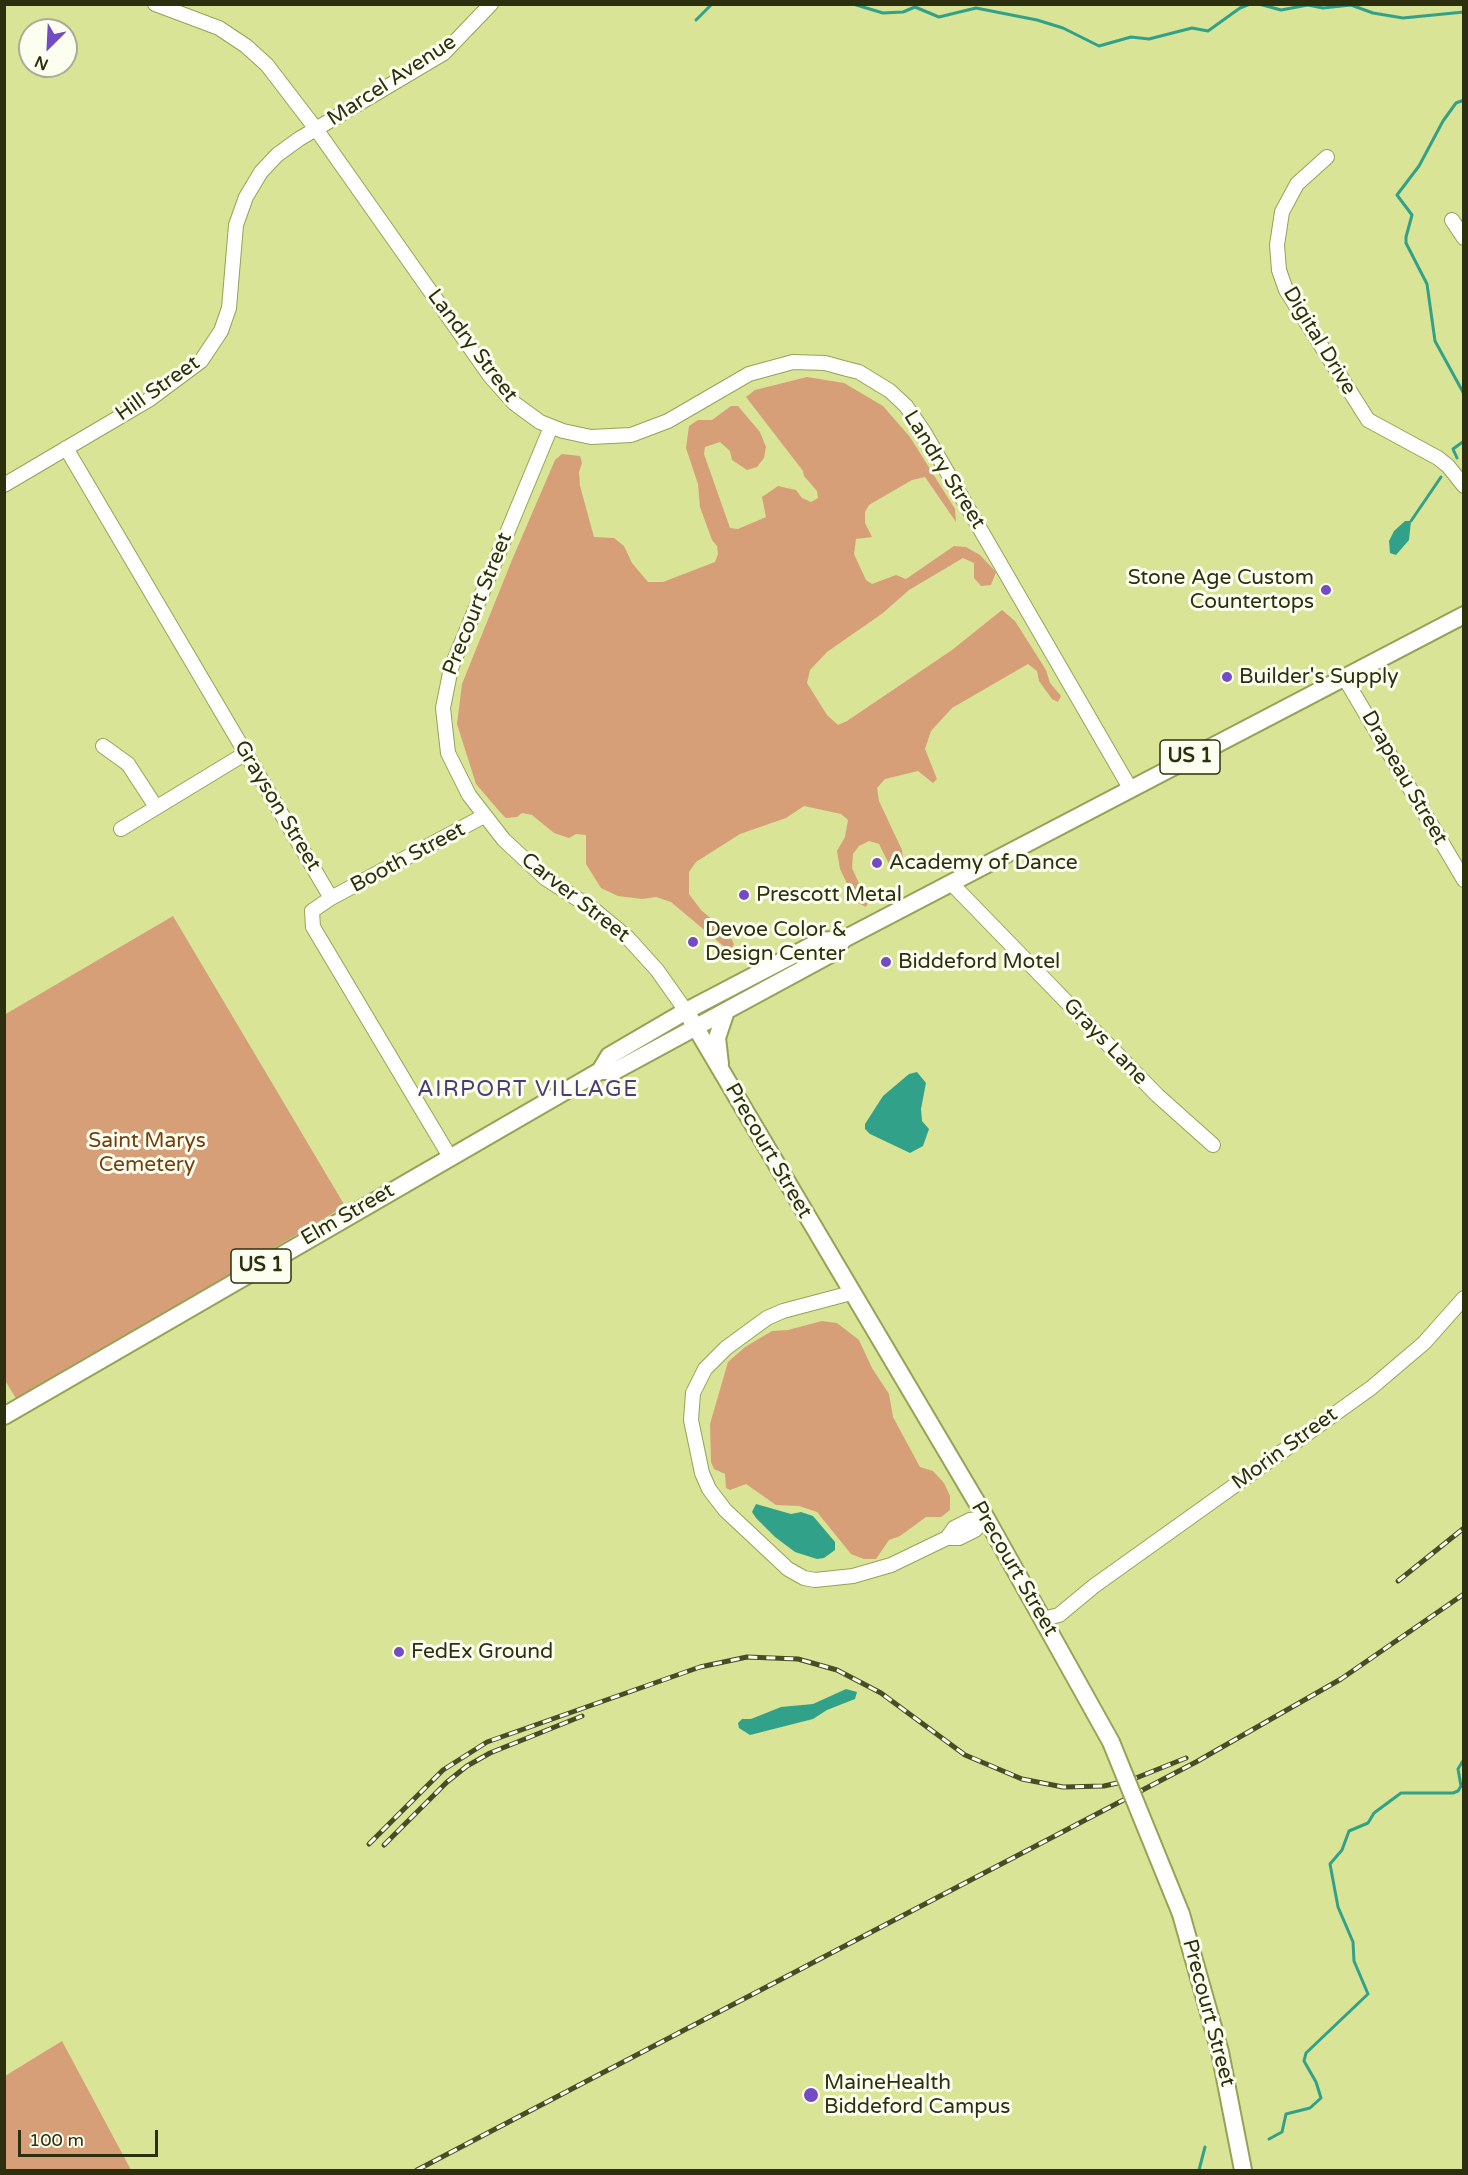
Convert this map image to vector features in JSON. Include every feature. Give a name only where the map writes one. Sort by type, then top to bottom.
[{"type":"main road","name":"Elm Street","points":[[600,1071],[615,1071],[694,1026],[829,956],[844,939],[1464,615]]},
{"type":"main road","name":"Elm Street","points":[[4,1416],[600,1071],[609,1056],[686,1011],[820,940],[844,939]]},
{"type":"main road","name":"Precourt Street","points":[[686,1011],[986,1518],[1110,1742],[1181,1914],[1220,2052],[1243,2170]]},
{"type":"main road","points":[[721,1071],[717,1038],[726,1011]]},
{"type":"street","name":"Landry Street","points":[[155,4],[205,21],[246,46],[278,78],[490,376],[520,409],[551,427],[591,437],[618,437],[641,432],[668,421],[749,374],[793,362],[835,365],[859,372],[876,382],[906,406],[924,432],[1130,788]]},
{"type":"street","name":"Marcel Avenue","points":[[316,129],[444,53],[491,4]]},
{"type":"street","name":"Hill Street","points":[[4,484],[177,381],[206,356],[221,331],[229,308],[235,231],[246,197],[261,172],[278,155],[316,129]]},
{"type":"street","name":"Digital Drive","points":[[1327,158],[1297,184],[1282,212],[1277,245],[1278,262],[1286,290],[1368,420],[1438,458],[1448,466],[1464,486]]},
{"type":"street","points":[[1452,220],[1464,238]]},
{"type":"street","name":"Precourt Street","points":[[484,816],[464,787],[448,753],[443,721],[444,695],[459,647],[551,427]]},
{"type":"street","name":"Grayson Street","points":[[66,448],[331,898]]},
{"type":"street","name":"Drapeau Street","points":[[1344,677],[1464,880]]},
{"type":"street","points":[[103,746],[128,764],[156,807]]},
{"type":"street","points":[[121,829],[246,753]]},
{"type":"street","name":"Booth Street","points":[[331,898],[484,816]]},
{"type":"street","name":"Carver Street","points":[[484,816],[524,860],[628,938],[657,970],[686,1011]]},
{"type":"street","name":"Grays Lane","points":[[951,883],[1157,1095],[1213,1145]]},
{"type":"street","points":[[331,898],[312,911],[313,927],[450,1157]]},
{"type":"street","points":[[851,1293],[783,1311],[767,1318],[733,1342],[705,1369],[696,1386],[691,1403],[691,1420],[702,1473],[709,1489],[725,1510],[788,1569],[804,1578],[828,1580],[874,1571],[912,1556],[947,1538],[959,1538],[975,1530],[986,1518]]},
{"type":"street","name":"Morin Street","points":[[1043,1619],[1059,1615],[1094,1586],[1371,1388],[1424,1343],[1464,1298]]},
{"type":"green space","points":[[807,377],[844,383],[883,406],[910,437],[955,509],[956,522],[925,477],[912,480],[869,505],[865,512],[865,523],[872,537],[856,539],[854,554],[866,580],[872,584],[896,575],[906,579],[954,546],[966,547],[980,555],[996,572],[991,585],[981,586],[974,578],[974,563],[963,558],[909,590],[883,613],[827,652],[810,670],[807,683],[827,715],[838,725],[847,721],[952,650],[1002,610],[1015,621],[1046,670],[1050,683],[1061,696],[1058,702],[1052,699],[1039,681],[1037,671],[1028,664],[952,708],[931,731],[925,749],[937,779],[933,783],[918,771],[885,779],[877,788],[879,801],[902,850],[903,860],[897,865],[890,866],[879,844],[869,841],[859,846],[853,854],[852,868],[868,903],[866,907],[856,902],[840,869],[837,851],[845,837],[848,820],[841,814],[804,806],[786,818],[740,834],[696,862],[689,872],[689,894],[701,910],[729,934],[734,944],[732,949],[727,949],[671,902],[656,897],[642,899],[618,896],[601,888],[586,864],[586,835],[576,834],[569,838],[554,833],[532,815],[522,813],[517,817],[506,818],[500,812],[476,784],[457,724],[462,684],[555,460],[562,454],[580,456],[582,463],[579,472],[580,486],[594,537],[614,538],[624,546],[632,563],[648,582],[663,582],[715,562],[718,554],[717,546],[712,540],[700,507],[698,484],[686,448],[689,426],[698,420],[712,420],[731,406],[738,406],[760,432],[766,447],[764,458],[757,467],[747,470],[732,460],[730,451],[720,442],[705,447],[704,454],[730,528],[738,529],[766,517],[762,497],[778,486],[796,490],[802,498],[811,502],[818,498],[817,491],[804,476],[803,471],[746,397],[755,390]]},
{"type":"green space","name":"Saint Marys Cemetery","points":[[173,916],[345,1206],[17,1400],[4,1379],[4,1015]]},
{"type":"green space","points":[[822,1321],[837,1323],[859,1340],[872,1368],[889,1394],[893,1417],[920,1467],[933,1471],[944,1483],[950,1496],[950,1510],[941,1517],[926,1517],[900,1536],[889,1540],[876,1559],[864,1559],[851,1554],[817,1512],[799,1506],[776,1505],[746,1484],[730,1490],[726,1488],[725,1474],[714,1469],[711,1462],[710,1424],[728,1362],[745,1347],[772,1331],[788,1330]]},
{"type":"green space","points":[[62,2041],[131,2170],[5,2170],[5,2076]]},
{"type":"water","points":[[1405,521],[1411,521],[1409,540],[1396,555],[1390,553],[1389,541],[1394,531]]},
{"type":"water","points":[[917,1072],[926,1083],[921,1109],[922,1121],[929,1129],[923,1146],[910,1153],[870,1134],[865,1129],[865,1124],[883,1096],[909,1074]]},
{"type":"water","points":[[756,1504],[791,1514],[801,1512],[813,1516],[835,1542],[835,1550],[824,1558],[817,1559],[795,1552],[775,1537],[756,1518],[752,1512]]},
{"type":"water","points":[[846,1689],[857,1692],[855,1699],[827,1710],[813,1719],[750,1735],[739,1728],[738,1723],[742,1719],[751,1719],[781,1707],[813,1704]]},
{"type":"waterway","points":[[696,20],[712,4]]},
{"type":"waterway","points":[[853,4],[883,13],[903,12],[915,7],[939,17],[976,8],[1037,20],[1063,28],[1099,46],[1131,37],[1149,39],[1192,28],[1208,31],[1240,8],[1250,4]]},
{"type":"waterway","points":[[1259,4],[1281,10],[1308,5],[1323,8],[1351,5],[1373,13],[1403,18],[1464,12]]},
{"type":"waterway","points":[[1464,100],[1456,103],[1443,121],[1419,166],[1397,195],[1412,215],[1406,243],[1427,284],[1435,341],[1464,394]]},
{"type":"waterway","points":[[1457,458],[1453,449],[1464,441]]},
{"type":"waterway","points":[[1411,521],[1441,477]]},
{"type":"waterway","points":[[1269,2139],[1282,2132],[1286,2114],[1310,2108],[1321,2098],[1316,2082],[1304,2061],[1306,2053],[1368,1994],[1354,1961],[1353,1942],[1338,1907],[1330,1864],[1342,1850],[1349,1831],[1368,1823],[1374,1813],[1401,1793],[1453,1793],[1458,1791],[1461,1786],[1458,1769],[1464,1759]]},
{"type":"waterway","points":[[1199,2170],[1205,2147]]},
{"type":"railway","points":[[1398,1581],[1464,1528]]},
{"type":"railway","points":[[417,2170],[1196,1762],[1341,1679],[1464,1594]]},
{"type":"railway","points":[[369,1844],[443,1770],[487,1742],[700,1667],[747,1657],[798,1659],[837,1670],[881,1693],[965,1755],[1022,1779],[1063,1787],[1104,1786],[1131,1780],[1186,1758]]},
{"type":"railway","points":[[384,1845],[447,1782],[467,1766],[490,1753],[582,1716]]},
{"type":"place","name":"Stone Age Custom Countertops","points":[[1326,590]]},
{"type":"place","name":"Builder's Supply","points":[[1227,677]]},
{"type":"place","name":"Academy of Dance","points":[[877,863]]},
{"type":"place","name":"Prescott Metal","points":[[744,895]]},
{"type":"place","name":"Devoe Color & Design Center","points":[[693,942]]},
{"type":"place","name":"Biddeford Motel","points":[[886,962]]},
{"type":"place","name":"FedEx Ground","points":[[399,1652]]},
{"type":"place","name":"MaineHealth Biddeford Campus","points":[[811,2095]]},
{"type":"district","name":"AIRPORT VILLAGE","points":[[528,1090]]}]
